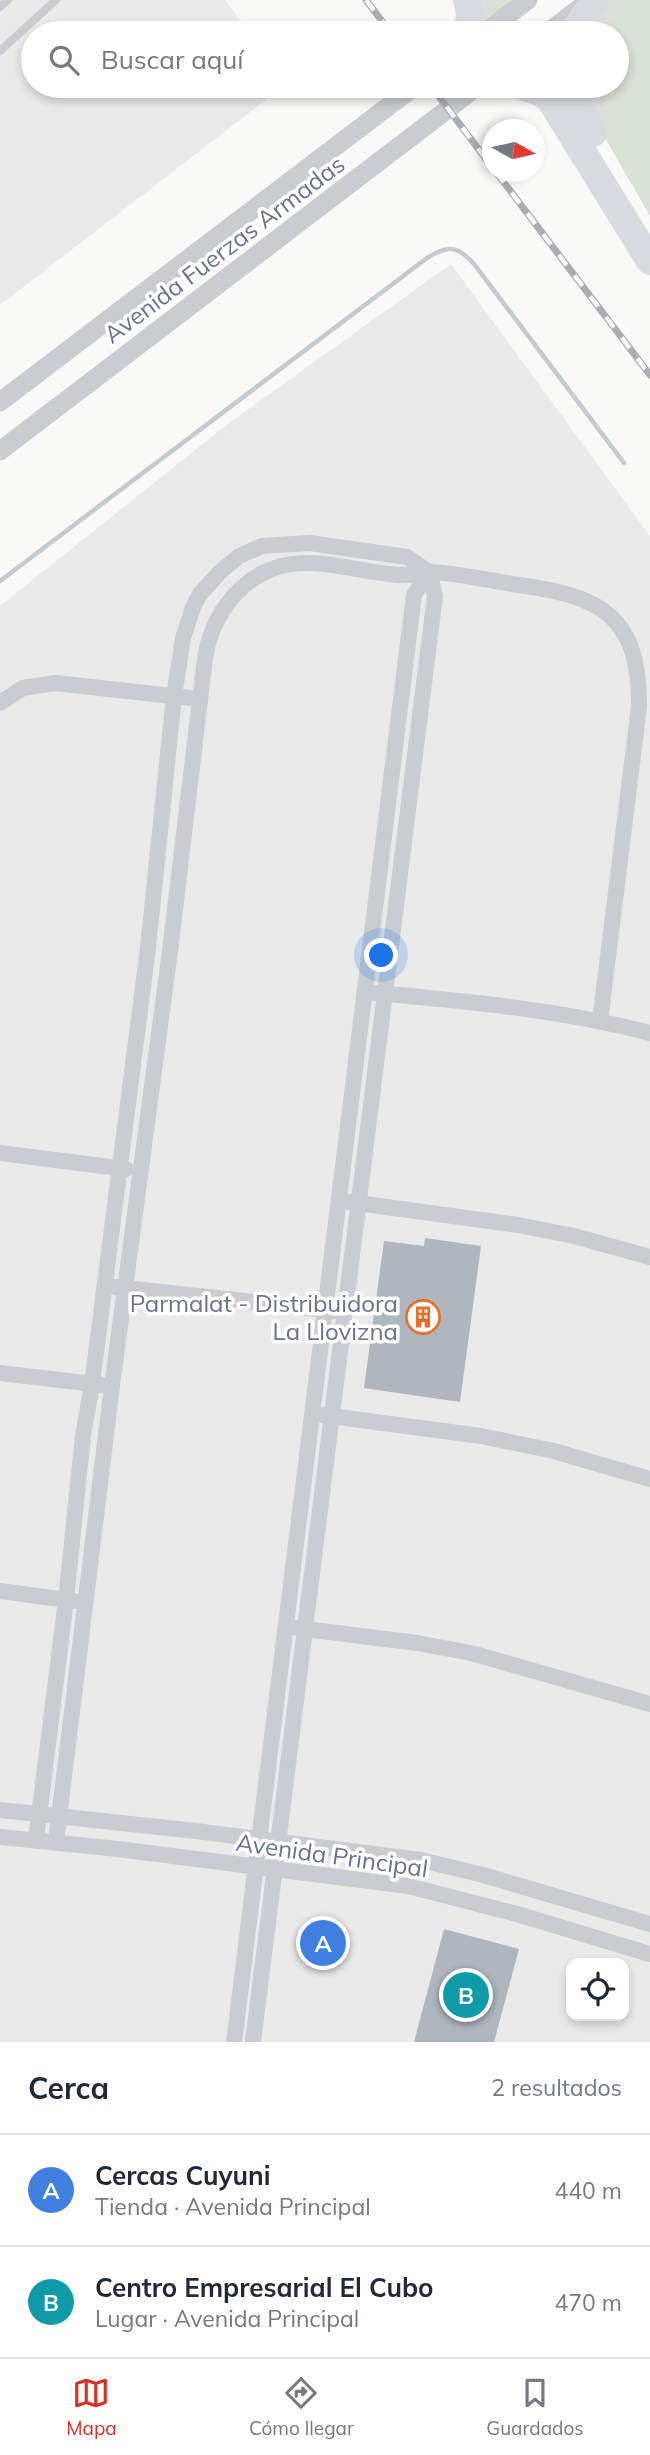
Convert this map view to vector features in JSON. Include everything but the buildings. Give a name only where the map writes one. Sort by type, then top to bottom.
[{"type":"highway","points":[[467,0],[469,21]]},
{"type":"highway","points":[[580,21],[592,0]]},
{"type":"highway","points":[[547,98],[650,261]]},
{"type":"highway","points":[[574,98],[650,228]]},
{"type":"street","points":[[500,21],[528,0]]},
{"type":"street","points":[[563,21],[592,0]]},
{"type":"street","name":"Avenida Fuerzas Armadas","points":[[0,402],[399,98]]},
{"type":"street","name":"Avenida Fuerzas Armadas","points":[[0,451],[462,98]]},
{"type":"street","points":[[308,563],[310,543]]},
{"type":"street","points":[[36,1840],[83,1436],[148,948],[174,696],[188,621],[200,594],[210,581],[229,564],[251,550],[276,544],[310,543],[407,557],[429,572],[435,596],[253,2042]]},
{"type":"street","points":[[56,1842],[207,642],[227,602],[269,570],[308,563],[404,575],[429,572],[569,593],[598,606],[621,628],[629,640],[638,672],[639,707],[600,1021]]},
{"type":"street","points":[[234,2042],[414,595],[429,572]]},
{"type":"street","points":[[0,703],[23,688],[55,683],[200,699]]},
{"type":"street","points":[[148,948],[170,951]]},
{"type":"street","points":[[366,992],[553,1014],[600,1021],[650,1033]]},
{"type":"street","points":[[0,1153],[140,1170]]},
{"type":"street","points":[[340,1201],[527,1227],[650,1257]]},
{"type":"street","points":[[103,1285],[346,1312]]},
{"type":"street","points":[[0,1373],[112,1386]]},
{"type":"street","points":[[312,1414],[481,1436],[554,1451],[650,1479]]},
{"type":"street","points":[[0,1591],[86,1602]]},
{"type":"street","points":[[286,1626],[471,1653],[650,1704]]},
{"type":"street","name":"Avenida Principal","points":[[0,1810],[59,1814],[400,1856],[477,1874],[650,1924]]},
{"type":"street","name":"Avenida Principal","points":[[0,1837],[408,1886],[538,1920],[650,1954]]},
{"type":"street","points":[[470,1901],[477,1874]]},
{"type":"street","points":[[538,1920],[546,1894]]},
{"type":"lane","points":[[0,7],[8,0]]},
{"type":"lane","points":[[33,21],[56,0]]},
{"type":"lane","points":[[0,51],[21,32]]},
{"type":"shaded area","points":[[0,0],[225,0],[241,21],[21,21],[21,98],[268,98],[0,305]]},
{"type":"shaded area","points":[[473,0],[519,0],[491,21],[474,21]]},
{"type":"shaded area","points":[[603,0],[650,0],[650,216],[582,98],[629,98],[629,21],[588,21]]},
{"type":"shaded area","points":[[451,264],[650,536],[650,2042],[0,2042],[0,606],[229,423]]},
{"type":"waterway","points":[[0,581],[427,258],[447,249],[457,250],[474,264],[624,463]]},
{"type":"railway","points":[[366,0],[382,21]]},
{"type":"railway","points":[[440,98],[482,154]]},
{"type":"railway","points":[[504,182],[650,375]]},
{"type":"place","name":"Parmalat - Distribuidora La Llovizna","points":[[423,1317]]},
{"type":"place","name":"Cercas Cuyuni","points":[[323,1943]]},
{"type":"place","name":"Centro Empresarial El Cubo","points":[[466,1995]]}]
